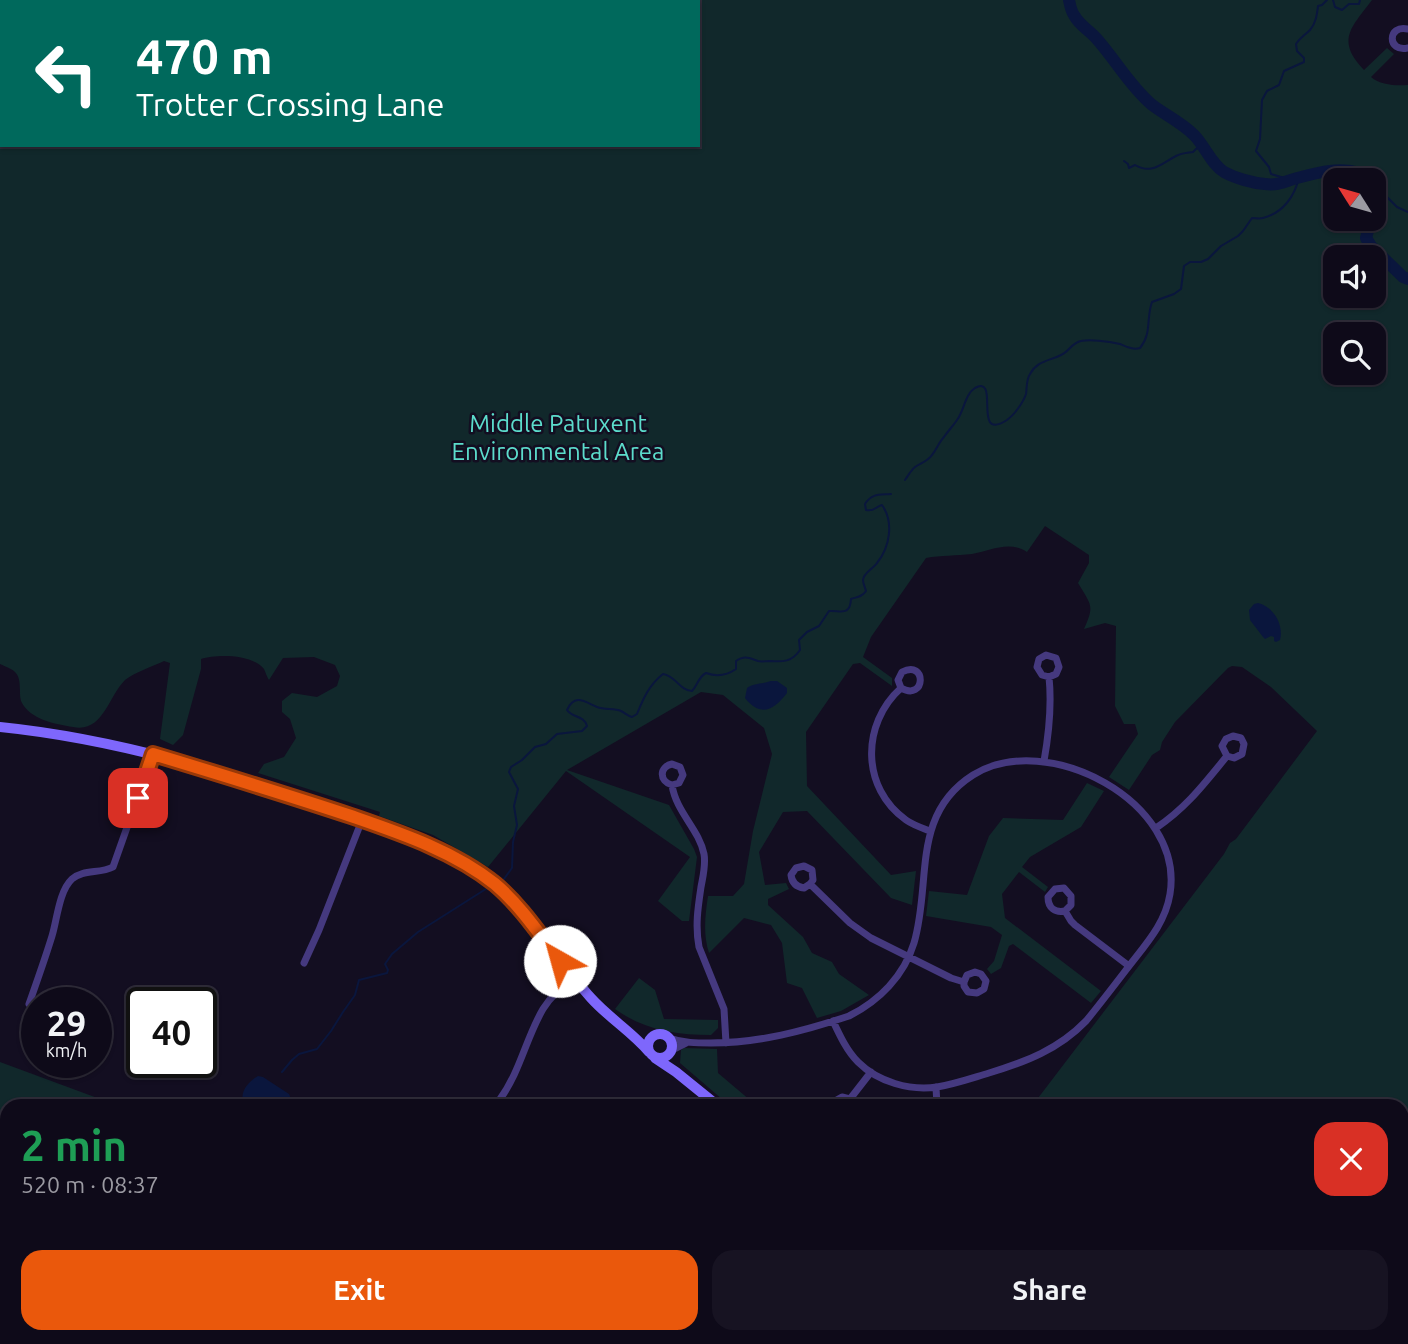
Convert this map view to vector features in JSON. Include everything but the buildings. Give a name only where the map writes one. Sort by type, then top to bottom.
[{"type":"street","points":[[1408,29],[1398,29],[1392,38],[1398,48],[1408,48]]},
{"type":"street","points":[[1044,761],[1050,727],[1049,677]]},
{"type":"street","points":[[901,688],[883,709],[873,731],[873,769],[881,794],[889,805],[908,822],[930,831]]},
{"type":"street","points":[[0,727],[63,734],[153,754],[306,801],[439,850],[497,886],[522,912],[594,1001],[652,1055],[709,1099]]},
{"type":"street","points":[[35,987],[65,887],[81,873],[105,871],[113,867],[153,754]]},
{"type":"street","points":[[1156,828],[1186,805],[1227,756]]},
{"type":"street","points":[[652,1055],[664,1058],[681,1044],[726,1043],[776,1037],[859,1011],[880,996],[909,956],[917,931],[930,831],[944,802],[960,784],[981,770],[1016,760],[1044,761],[1077,770],[1105,783],[1132,803],[1149,819],[1163,840],[1170,865],[1171,891],[1155,934],[1078,1029],[1047,1051],[1019,1064],[936,1087],[911,1087],[885,1080],[870,1072],[850,1052],[833,1021]]},
{"type":"street","points":[[671,785],[675,800],[703,850],[705,865],[697,915],[697,936],[724,1010],[726,1043]]},
{"type":"street","points":[[304,963],[362,820]]},
{"type":"street","points":[[810,884],[850,923],[871,938],[964,982]]},
{"type":"street","points":[[1065,911],[1075,925],[1129,966]]},
{"type":"street","points":[[500,1099],[511,1085],[542,1012],[556,993],[574,977]]},
{"type":"street","points":[[631,1034],[662,1034],[690,1043]]},
{"type":"street","points":[[652,1055],[648,1045],[654,1035]]},
{"type":"street","points":[[669,1038],[672,1043],[671,1061],[676,1072]]},
{"type":"street","points":[[854,1099],[870,1072]]},
{"type":"street","points":[[936,1087],[937,1099]]},
{"type":"green space","name":"Middle Patuxent Environmental Area","points":[[700,0],[1372,0],[1353,26],[1350,50],[1364,70],[1387,48],[1394,54],[1371,77],[1388,84],[1408,85],[1408,1099],[1037,1099],[1317,731],[1271,687],[1242,667],[1232,666],[1175,722],[1160,750],[1152,755],[1129,790],[1109,777],[1138,734],[1135,724],[1124,724],[1115,706],[1116,626],[1105,623],[1084,629],[1090,615],[1090,605],[1078,583],[1089,563],[1089,555],[1045,526],[1027,552],[1013,547],[1000,547],[972,554],[926,558],[871,637],[863,657],[892,678],[892,686],[860,663],[853,664],[806,732],[807,786],[891,875],[916,871],[912,905],[891,898],[807,811],[783,812],[759,852],[765,885],[786,883],[789,889],[768,899],[768,905],[803,937],[812,953],[832,962],[839,974],[869,995],[841,1011],[817,1018],[802,988],[787,983],[782,943],[771,925],[744,918],[709,953],[705,925],[708,896],[733,896],[744,884],[753,831],[772,754],[764,728],[723,695],[701,692],[567,770],[669,805],[697,857],[689,921],[682,921],[658,901],[690,857],[566,771],[488,867],[433,835],[379,816],[380,812],[258,773],[264,764],[284,757],[296,738],[290,719],[282,712],[282,701],[292,693],[317,697],[337,686],[340,676],[335,665],[314,657],[283,658],[269,680],[264,669],[251,660],[225,656],[201,659],[201,669],[183,735],[173,745],[160,739],[170,663],[164,661],[125,680],[98,719],[83,727],[51,722],[30,713],[21,701],[18,676],[0,664],[0,147],[700,147]]},
{"type":"green space","points":[[1087,783],[1104,791],[1081,827],[1030,857],[1022,867],[1048,887],[1045,892],[1019,872],[1002,894],[1005,918],[1101,991],[1091,1003],[1013,944],[1009,946],[1001,968],[991,974],[987,969],[994,961],[1002,935],[991,927],[926,916],[929,891],[967,895],[989,836],[1003,818],[1063,820]]},
{"type":"green space","points":[[639,978],[655,990],[664,1019],[718,1020],[718,1028],[711,1035],[673,1032],[637,1022],[615,1009]]},
{"type":"green space","points":[[717,1049],[718,1073],[749,1099],[722,1099],[680,1063],[681,1050]]},
{"type":"green space","points":[[0,1062],[21,1070],[21,1078],[43,1078],[100,1099],[0,1099]]},
{"type":"water","points":[[1258,603],[1269,608],[1276,617],[1280,640],[1276,642],[1271,636],[1265,639],[1250,620],[1249,610]]},
{"type":"water","points":[[777,681],[787,688],[787,693],[777,704],[762,710],[745,698],[747,688]]},
{"type":"water","points":[[258,1076],[263,1077],[289,1094],[291,1099],[243,1099],[244,1089]]},
{"type":"waterway","points":[[1069,0],[1076,19],[1103,46],[1136,89],[1151,104],[1194,135],[1224,172],[1249,181],[1270,184],[1323,172]]},
{"type":"waterway","points":[[1291,180],[1271,174],[1269,167],[1256,151],[1260,139],[1262,100],[1267,91],[1279,85],[1284,71],[1304,62],[1296,44],[1312,27],[1318,6],[1327,0]]},
{"type":"waterway","points":[[1333,0],[1335,7],[1342,10],[1349,4],[1359,4],[1360,0]]},
{"type":"waterway","points":[[1124,161],[1129,168],[1135,165],[1147,169],[1161,165],[1178,155],[1193,152],[1204,145]]},
{"type":"waterway","points":[[905,480],[914,468],[934,453],[975,388],[982,386],[986,390],[988,416],[990,423],[996,425],[1010,418],[1021,405],[1033,370],[1063,354],[1076,343],[1099,341],[1140,348],[1146,337],[1152,302],[1181,289],[1184,266],[1190,262],[1208,259],[1221,246],[1238,236],[1252,218],[1270,216],[1282,208],[1291,197],[1299,177]]},
{"type":"waterway","points":[[1386,196],[1397,207],[1408,212]]},
{"type":"waterway","points":[[1368,231],[1366,238],[1371,246],[1408,279]]},
{"type":"waterway","points":[[501,883],[512,868],[517,825],[514,806],[518,789],[509,772],[511,767],[535,747],[546,744],[557,734],[582,731],[587,726],[583,720],[567,710],[573,702],[580,700],[600,708],[618,710],[632,717],[637,714],[650,688],[663,674],[692,691],[706,673],[729,673],[736,669],[736,661],[742,658],[779,661],[794,657],[800,650],[799,640],[819,626],[829,611],[846,610],[851,599],[866,591],[863,577],[876,565],[885,550],[889,527],[882,505],[866,510],[865,504],[873,496],[891,494]]},
{"type":"waterway","points":[[282,1072],[299,1054],[317,1049],[355,995],[359,980],[387,973],[385,964],[392,954],[418,932],[489,887]]},
{"type":"route","points":[[138,798],[153,754],[390,830],[439,850],[472,868],[497,886],[522,912],[560,961]]}]
